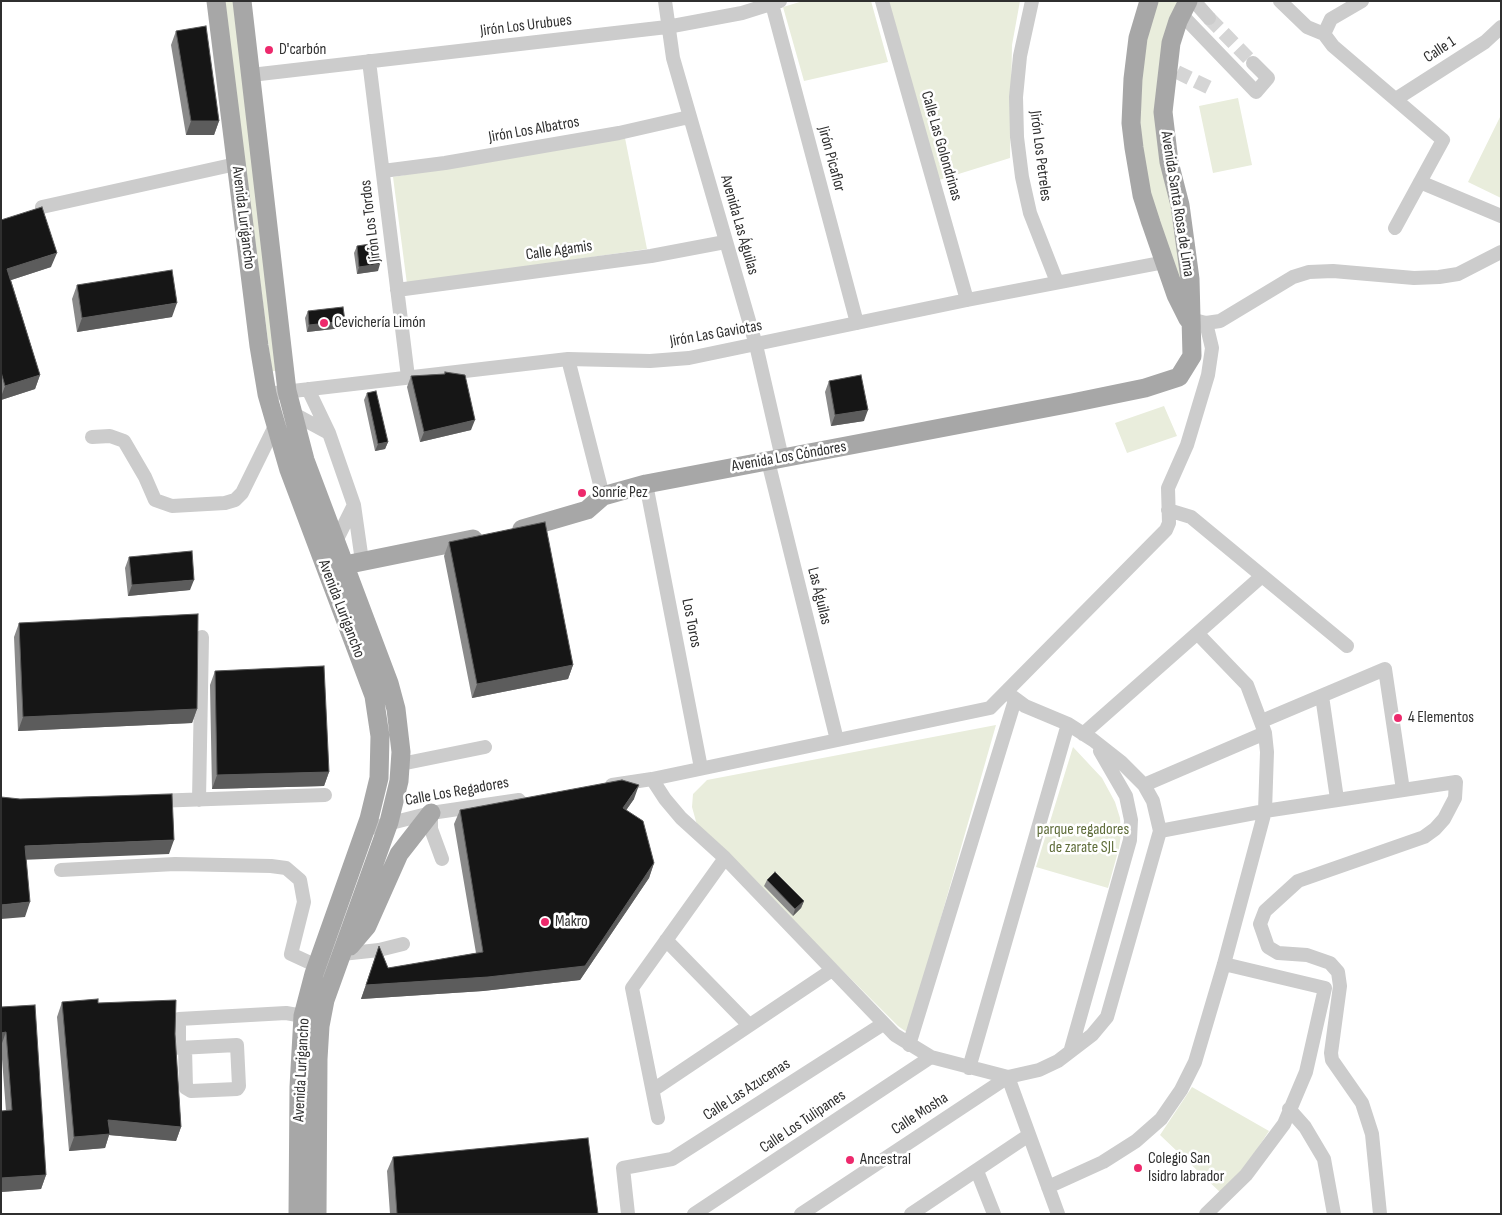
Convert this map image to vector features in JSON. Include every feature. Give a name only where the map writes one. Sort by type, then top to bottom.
[{"type":"main road","name":"Avenida Lurigancho","points":[[216,1],[267,394],[289,470],[376,705],[380,736],[377,785],[367,829],[317,966],[304,1016],[298,1087],[298,1214]]},
{"type":"main road","name":"Avenida Lurigancho","points":[[242,1],[286,391],[305,460],[336,541],[353,563],[389,683],[397,718],[401,764],[389,822],[325,1000],[320,1026],[316,1214]]},
{"type":"main road","name":"Avenida Santa Rosa de Lima","points":[[1144,5],[1133,78],[1131,123],[1142,195],[1176,295],[1198,321]]},
{"type":"main road","name":"Avenida Santa Rosa de Lima","points":[[1187,5],[1171,43],[1172,68],[1163,112],[1165,137],[1180,206],[1198,321]]},
{"type":"main road","name":"Avenida Los Cóndores","points":[[508,532],[587,510],[603,496],[646,484],[1072,404],[1165,382],[1179,377],[1192,356],[1198,321]]},
{"type":"main road","points":[[353,563],[488,536]]},
{"type":"main road","points":[[342,954],[367,926],[396,859],[431,813]]},
{"type":"main road","points":[[298,1170],[317,1171]]},
{"type":"street","name":"Avenida Las Águilas","points":[[665,1],[667,27],[673,58],[756,346],[775,460]]},
{"type":"street","name":"Calle Las Golondrinas","points":[[882,1],[967,300]]},
{"type":"street","name":"Jirón Los Petreles","points":[[1032,1],[1020,56],[1016,96],[1017,137],[1022,177],[1030,213],[1057,282]]},
{"type":"street","points":[[1280,1],[1307,28],[1324,34],[1333,46],[1442,140],[1395,228]]},
{"type":"street","points":[[1324,34],[1331,19],[1362,1]]},
{"type":"street","name":"Jirón Los Urubues","points":[[251,75],[667,27],[742,13],[776,3]]},
{"type":"street","name":"Jirón Picaflor","points":[[776,3],[857,323]]},
{"type":"street","points":[[1187,5],[1209,18]]},
{"type":"street","points":[[1187,5],[1256,92],[1268,78],[1253,63]]},
{"type":"street","name":"Calle 1","points":[[1396,99],[1485,42],[1501,27]]},
{"type":"street","name":"Jirón Los Tordos","points":[[369,61],[408,377]]},
{"type":"street","name":"Jirón Los Albatros","points":[[383,171],[445,163],[619,133],[690,117]]},
{"type":"street","points":[[42,207],[236,164]]},
{"type":"street","points":[[1420,182],[1501,216]]},
{"type":"street","name":"Calle Agamis","points":[[397,290],[651,256],[725,242]]},
{"type":"street","points":[[594,788],[652,779],[990,708],[1010,696],[1166,530],[1169,523],[1168,488],[1187,445],[1208,375],[1212,348],[1198,321],[1220,321],[1293,277],[1309,272],[1333,271],[1414,278],[1439,277],[1458,274],[1501,252]]},
{"type":"street","name":"Jirón Las Gaviotas","points":[[267,394],[568,359],[650,361],[688,358],[756,346],[967,300],[1165,262]]},
{"type":"street","points":[[568,359],[603,496]]},
{"type":"street","points":[[308,389],[329,433],[354,505],[353,563]]},
{"type":"street","points":[[292,413],[329,433]]},
{"type":"street","points":[[92,437],[110,436],[124,441],[145,477],[155,500],[172,506],[225,503],[235,500],[242,493],[275,426]]},
{"type":"street","name":"Las Águilas","points":[[775,460],[837,740]]},
{"type":"street","name":"Los Toros","points":[[646,484],[702,768]]},
{"type":"street","points":[[336,541],[354,505]]},
{"type":"street","points":[[1168,510],[1191,516],[1346,646]]},
{"type":"street","points":[[1088,737],[1262,576]]},
{"type":"street","points":[[1048,1188],[1103,1162],[1136,1142],[1161,1119],[1180,1090],[1194,1062],[1224,964],[1265,810],[1267,752],[1263,727],[1247,685],[1198,634]]},
{"type":"street","points":[[199,800],[202,636]]},
{"type":"street","points":[[1144,785],[1322,696],[1385,669],[1403,790]]},
{"type":"street","points":[[652,779],[665,799],[681,818],[725,858],[883,1024],[909,1045],[931,1057],[1008,1077],[1039,1070],[1058,1061],[1071,1049],[1092,1036],[1107,1017],[1160,831],[1153,801],[1144,785],[1088,737],[1068,724],[1010,696]]},
{"type":"street","points":[[909,1045],[1010,696]]},
{"type":"street","points":[[1322,696],[1337,799]]},
{"type":"street","points":[[969,1068],[1068,724]]},
{"type":"street","points":[[1071,1049],[1130,840],[1131,820],[1126,796],[1088,737]]},
{"type":"street","points":[[401,764],[485,747]]},
{"type":"street","points":[[1160,831],[1265,810],[1456,782],[1455,798],[1444,819],[1424,837],[1298,881],[1265,910],[1260,924],[1268,947],[1278,953],[1307,956],[1330,963],[1338,972],[1340,986],[1331,1053],[1332,1060],[1362,1103],[1365,1111],[1372,1134],[1380,1214]]},
{"type":"street","points":[[140,801],[325,796]]},
{"type":"street","name":"Calle Los Regadores","points":[[367,829],[431,813],[536,797]]},
{"type":"street","points":[[431,813],[431,829],[442,859]]},
{"type":"street","points":[[658,1118],[632,988],[725,858]]},
{"type":"street","points":[[61,870],[175,864],[286,868],[300,880],[304,902],[291,954],[317,966]]},
{"type":"street","points":[[666,940],[749,1025]]},
{"type":"street","points":[[342,954],[379,950],[403,944]]},
{"type":"street","points":[[1206,1214],[1246,1175],[1284,1124],[1306,1072],[1325,988],[1224,964]]},
{"type":"street","points":[[653,1090],[832,970]]},
{"type":"street","points":[[185,1048],[186,1088],[191,1091],[236,1089],[239,1086],[237,1045],[179,1048],[180,1019],[286,1013],[304,1016]]},
{"type":"street","name":"Calle Las Azucenas","points":[[628,1214],[623,1168],[672,1159],[883,1024]]},
{"type":"street","name":"Calle Los Tulipanes","points":[[694,1214],[931,1057]]},
{"type":"street","points":[[1008,1077],[1058,1214]]},
{"type":"street","name":"Calle Mosha","points":[[801,1214],[1008,1077]]},
{"type":"street","points":[[1289,1109],[1305,1127],[1324,1159],[1334,1214]]},
{"type":"street","points":[[911,1214],[932,1208],[977,1171],[1029,1135]]},
{"type":"street","points":[[977,1171],[994,1214]]},
{"type":"green space","points":[[223,1],[235,1],[277,371],[272,371]]},
{"type":"green space","points":[[803,1],[871,1],[888,62],[804,81],[783,7]]},
{"type":"green space","points":[[885,1],[1020,1],[1012,45],[1010,158],[936,181]]},
{"type":"green space","points":[[1156,1],[1179,1],[1168,184],[1186,301],[1153,213],[1136,112],[1151,11]]},
{"type":"green space","points":[[1238,98],[1252,165],[1213,173],[1199,106]]},
{"type":"green space","points":[[1501,115],[1501,198],[1468,182]]},
{"type":"green space","points":[[625,138],[647,249],[407,284],[393,177]]},
{"type":"green space","points":[[1164,406],[1177,436],[1127,453],[1115,423]]},
{"type":"green space","points":[[996,725],[908,1033],[898,1026],[697,825],[692,807],[693,794],[707,780]]},
{"type":"green space","name":"parque regadores de zarate SJL","points":[[1073,747],[1102,778],[1115,802],[1120,818],[1121,834],[1119,848],[1108,888],[1036,867]]},
{"type":"green space","points":[[1192,1087],[1269,1131],[1246,1166],[1222,1194],[1160,1135]]},
{"type":"building","points":[[206,26],[219,121],[191,121],[176,31]]},
{"type":"building","points":[[42,207],[57,253],[7,269],[40,375],[5,386],[1,372],[1,220]]},
{"type":"building","points":[[377,243],[380,264],[359,267],[357,246]]},
{"type":"building","points":[[172,270],[177,303],[82,318],[77,285]]},
{"type":"building","points":[[343,307],[345,321],[309,325],[308,311]]},
{"type":"building","points":[[445,372],[465,375],[475,420],[424,432],[411,376],[445,374]]},
{"type":"building","points":[[861,375],[868,410],[835,415],[829,381]]},
{"type":"building","points":[[376,391],[388,442],[378,444],[367,393]]},
{"type":"building","points":[[545,522],[573,665],[477,684],[449,542]]},
{"type":"building","points":[[192,551],[194,580],[132,585],[129,557]]},
{"type":"building","points":[[198,614],[197,709],[23,717],[19,623]]},
{"type":"building","points":[[324,666],[329,772],[217,775],[215,671]]},
{"type":"building","name":"Makro","points":[[622,780],[639,785],[623,808],[643,821],[654,863],[585,966],[488,977],[366,985],[379,946],[388,968],[483,952],[460,810]]},
{"type":"building","points":[[172,794],[174,840],[25,846],[30,902],[1,905],[1,797],[20,799]]},
{"type":"building","points":[[775,872],[804,901],[795,909],[767,880]]},
{"type":"building","points":[[98,999],[98,1003],[176,1000],[175,1034],[181,1127],[108,1120],[110,1134],[74,1137],[62,1002]]},
{"type":"building","points":[[35,1005],[46,1175],[1,1178],[1,1111],[12,1110],[6,1032],[1,1033],[1,1007]]},
{"type":"building","points":[[588,1138],[598,1214],[397,1214],[393,1157]]},
{"type":"tunnel","points":[[1209,18],[1253,63]]},
{"type":"tunnel","points":[[1177,72],[1212,89]]},
{"type":"place","name":"D'carbón","points":[[269,50]]},
{"type":"place","name":"Cevichería Limón","points":[[324,323]]},
{"type":"place","name":"Sonríe Pez","points":[[582,493]]},
{"type":"place","name":"4 Elementos","points":[[1398,718]]},
{"type":"place","name":"Makro","points":[[545,922]]},
{"type":"place","name":"Ancestral","points":[[850,1160]]},
{"type":"place","name":"Colegio San Isidro labrador","points":[[1138,1168]]}]
